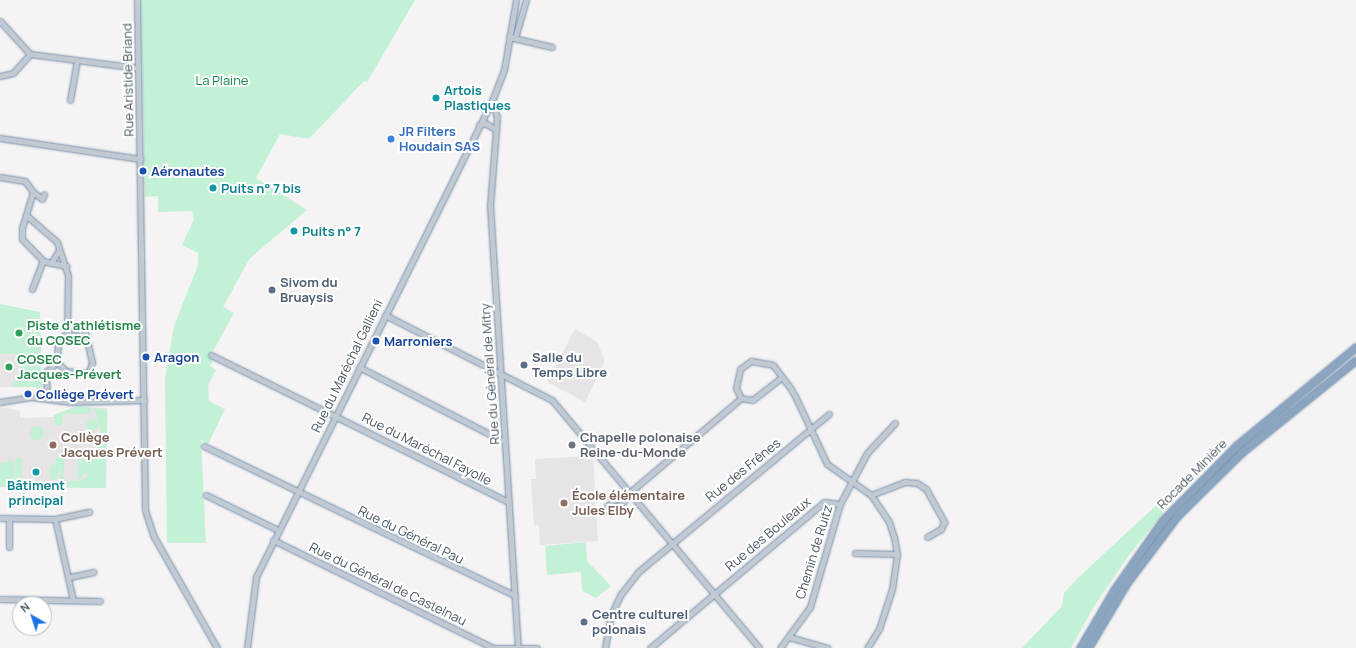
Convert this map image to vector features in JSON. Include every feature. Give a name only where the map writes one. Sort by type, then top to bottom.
[{"type":"highway","name":"Rocade Minière","points":[[1080,648],[1114,590],[1163,520],[1237,445],[1356,347]]},
{"type":"highway","name":"Rocade Minière","points":[[1088,648],[1126,584],[1177,516],[1242,452],[1356,360]]},
{"type":"street","name":"Rue Aristide Briand","points":[[137,0],[145,510],[150,529],[217,648]]},
{"type":"street","name":"Rue du Maréchal Gallieni","points":[[247,648],[253,584],[273,540],[492,101],[504,70],[516,0]]},
{"type":"street","points":[[515,38],[526,0]]},
{"type":"street","points":[[0,21],[30,54],[76,62],[138,68]]},
{"type":"street","points":[[509,37],[552,47]]},
{"type":"street","points":[[0,76],[13,74],[30,54]]},
{"type":"street","points":[[70,100],[76,62]]},
{"type":"street","name":"Rue du Général de Mitry","points":[[492,101],[497,109],[490,205],[502,375],[518,648]]},
{"type":"street","points":[[479,125],[485,123],[495,129]]},
{"type":"street","points":[[0,138],[140,159]]},
{"type":"street","points":[[0,177],[25,180],[33,192],[42,199],[44,194]]},
{"type":"street","points":[[33,192],[26,216],[22,240],[43,261],[66,266]]},
{"type":"street","points":[[26,216],[57,242],[66,266],[67,333],[58,341],[57,362],[46,372],[46,397]]},
{"type":"street","points":[[51,263],[59,250]]},
{"type":"street","points":[[32,289],[43,261]]},
{"type":"street","points":[[385,315],[502,375],[519,381],[552,400],[759,648]]},
{"type":"street","points":[[67,324],[83,326],[92,363],[89,371]]},
{"type":"street","points":[[67,333],[76,336],[85,332]]},
{"type":"street","name":"Rue du Maréchal Fayolle","points":[[211,355],[509,502]]},
{"type":"street","points":[[741,398],[736,379],[751,361],[767,362],[782,377],[796,396],[810,430],[827,464],[851,483],[871,495],[889,522],[897,554],[887,610],[867,648]]},
{"type":"street","points":[[57,362],[66,371],[89,371],[96,374]]},
{"type":"street","points":[[359,367],[505,442]]},
{"type":"street","points":[[622,499],[741,398],[753,400],[782,377]]},
{"type":"street","points":[[0,402],[12,402],[46,397],[70,402],[144,400]]},
{"type":"street","name":"Rue des Frênes","points":[[605,648],[611,615],[621,594],[638,572],[829,414]]},
{"type":"street","name":"Chemin de Ruitz","points":[[780,648],[810,607],[840,504],[866,453],[895,424]]},
{"type":"street","name":"Rue du Général Pau","points":[[204,446],[515,596]]},
{"type":"street","points":[[871,495],[904,482],[917,483],[926,489],[944,522],[941,529],[927,537]]},
{"type":"street","points":[[206,495],[278,530]]},
{"type":"street","name":"Rue des Bouleaux","points":[[650,648],[824,502],[840,504]]},
{"type":"street","points":[[0,518],[55,519],[89,512]]},
{"type":"street","points":[[8,547],[9,518]]},
{"type":"street","points":[[55,519],[70,577],[73,600]]},
{"type":"street","name":"Rue du Général de Castelnau","points":[[273,540],[495,648]]},
{"type":"street","points":[[855,553],[897,554]]},
{"type":"street","points":[[70,577],[93,572]]},
{"type":"street","points":[[0,599],[100,601]]},
{"type":"street","points":[[789,637],[827,648]]},
{"type":"street","points":[[495,648],[537,648]]},
{"type":"shaded area","points":[[0,304],[42,393],[34,387],[0,387]]},
{"type":"shaded area","points":[[575,329],[597,342],[605,361],[585,402],[547,382]]},
{"type":"shaded area","name":"Collège Jacques Prévert","points":[[0,407],[20,411],[20,418],[54,417],[74,407],[107,408],[106,488],[0,487]]},
{"type":"shaded area","name":"École élémentaire Jules Elby","points":[[593,456],[598,541],[540,545],[539,525],[534,525],[531,479],[536,479],[535,459]]},
{"type":"green space","name":"La Plaine","points":[[141,0],[415,0],[367,82],[364,81],[309,139],[280,134],[256,178],[307,210],[250,258],[223,307],[234,313],[211,355],[215,357],[210,366],[216,370],[208,385],[209,401],[225,409],[208,444],[201,440],[206,543],[167,543],[165,379],[174,326],[198,265],[198,253],[182,245],[194,219],[192,211],[158,212],[158,196],[145,197]]},
{"type":"green space","points":[[0,304],[40,312],[42,393],[36,387],[12,387],[12,381],[21,381],[20,354],[0,354]]},
{"type":"green space","points":[[74,407],[91,407],[90,414],[63,414],[62,425],[54,426],[54,415]]},
{"type":"green space","points":[[94,408],[107,410],[106,488],[0,487],[0,463],[8,463],[8,459],[15,461],[14,476],[22,481],[79,481],[87,477],[86,456],[96,448],[101,431]]},
{"type":"green space","points":[[90,419],[94,419],[98,425],[94,431],[90,431],[86,427],[86,423]]},
{"type":"green space","points":[[37,426],[42,428],[44,433],[42,438],[37,440],[32,438],[30,433],[32,428]]},
{"type":"green space","points":[[73,451],[84,453],[87,471],[80,479],[77,478],[78,458],[73,458]]},
{"type":"green space","points":[[17,458],[22,458],[22,480],[15,473]]},
{"type":"green space","points":[[56,458],[64,458],[64,478],[69,479],[60,479],[61,466],[56,480],[50,480],[50,465],[55,465]]},
{"type":"green space","points":[[1179,484],[1177,496],[1129,555],[1093,608],[1071,648],[1022,648],[1062,606],[1064,593],[1079,577]]},
{"type":"green space","points":[[586,542],[587,561],[611,586],[596,598],[582,591],[581,572],[547,575],[545,546]]},
{"type":"place","name":"Artois Plastiques","points":[[436,98]]},
{"type":"place","name":"JR Filters Houdain SAS","points":[[391,139]]},
{"type":"place","name":"Aéronautes","points":[[143,171]]},
{"type":"place","name":"Puits n° 7 bis","points":[[213,188]]},
{"type":"place","name":"Puits n° 7","points":[[294,231]]},
{"type":"place","name":"Sivom du Bruaysis","points":[[272,290]]},
{"type":"place","name":"Piste d'athlétisme du COSEC","points":[[19,333]]},
{"type":"place","name":"Marroniers","points":[[376,341]]},
{"type":"place","name":"Aragon","points":[[146,357]]},
{"type":"place","name":"Salle du Temps Libre","points":[[524,365]]},
{"type":"place","name":"COSEC Jacques-Prévert","points":[[9,367]]},
{"type":"place","name":"Collège Prévert","points":[[28,394]]},
{"type":"place","name":"Collège Jacques Prévert","points":[[53,445]]},
{"type":"place","name":"Chapelle polonaise Reine-du-Monde","points":[[572,445]]},
{"type":"place","name":"Bâtiment principal","points":[[36,472]]},
{"type":"place","name":"École élémentaire Jules Elby","points":[[564,503]]},
{"type":"place","name":"Centre culturel polonais","points":[[584,622]]}]
